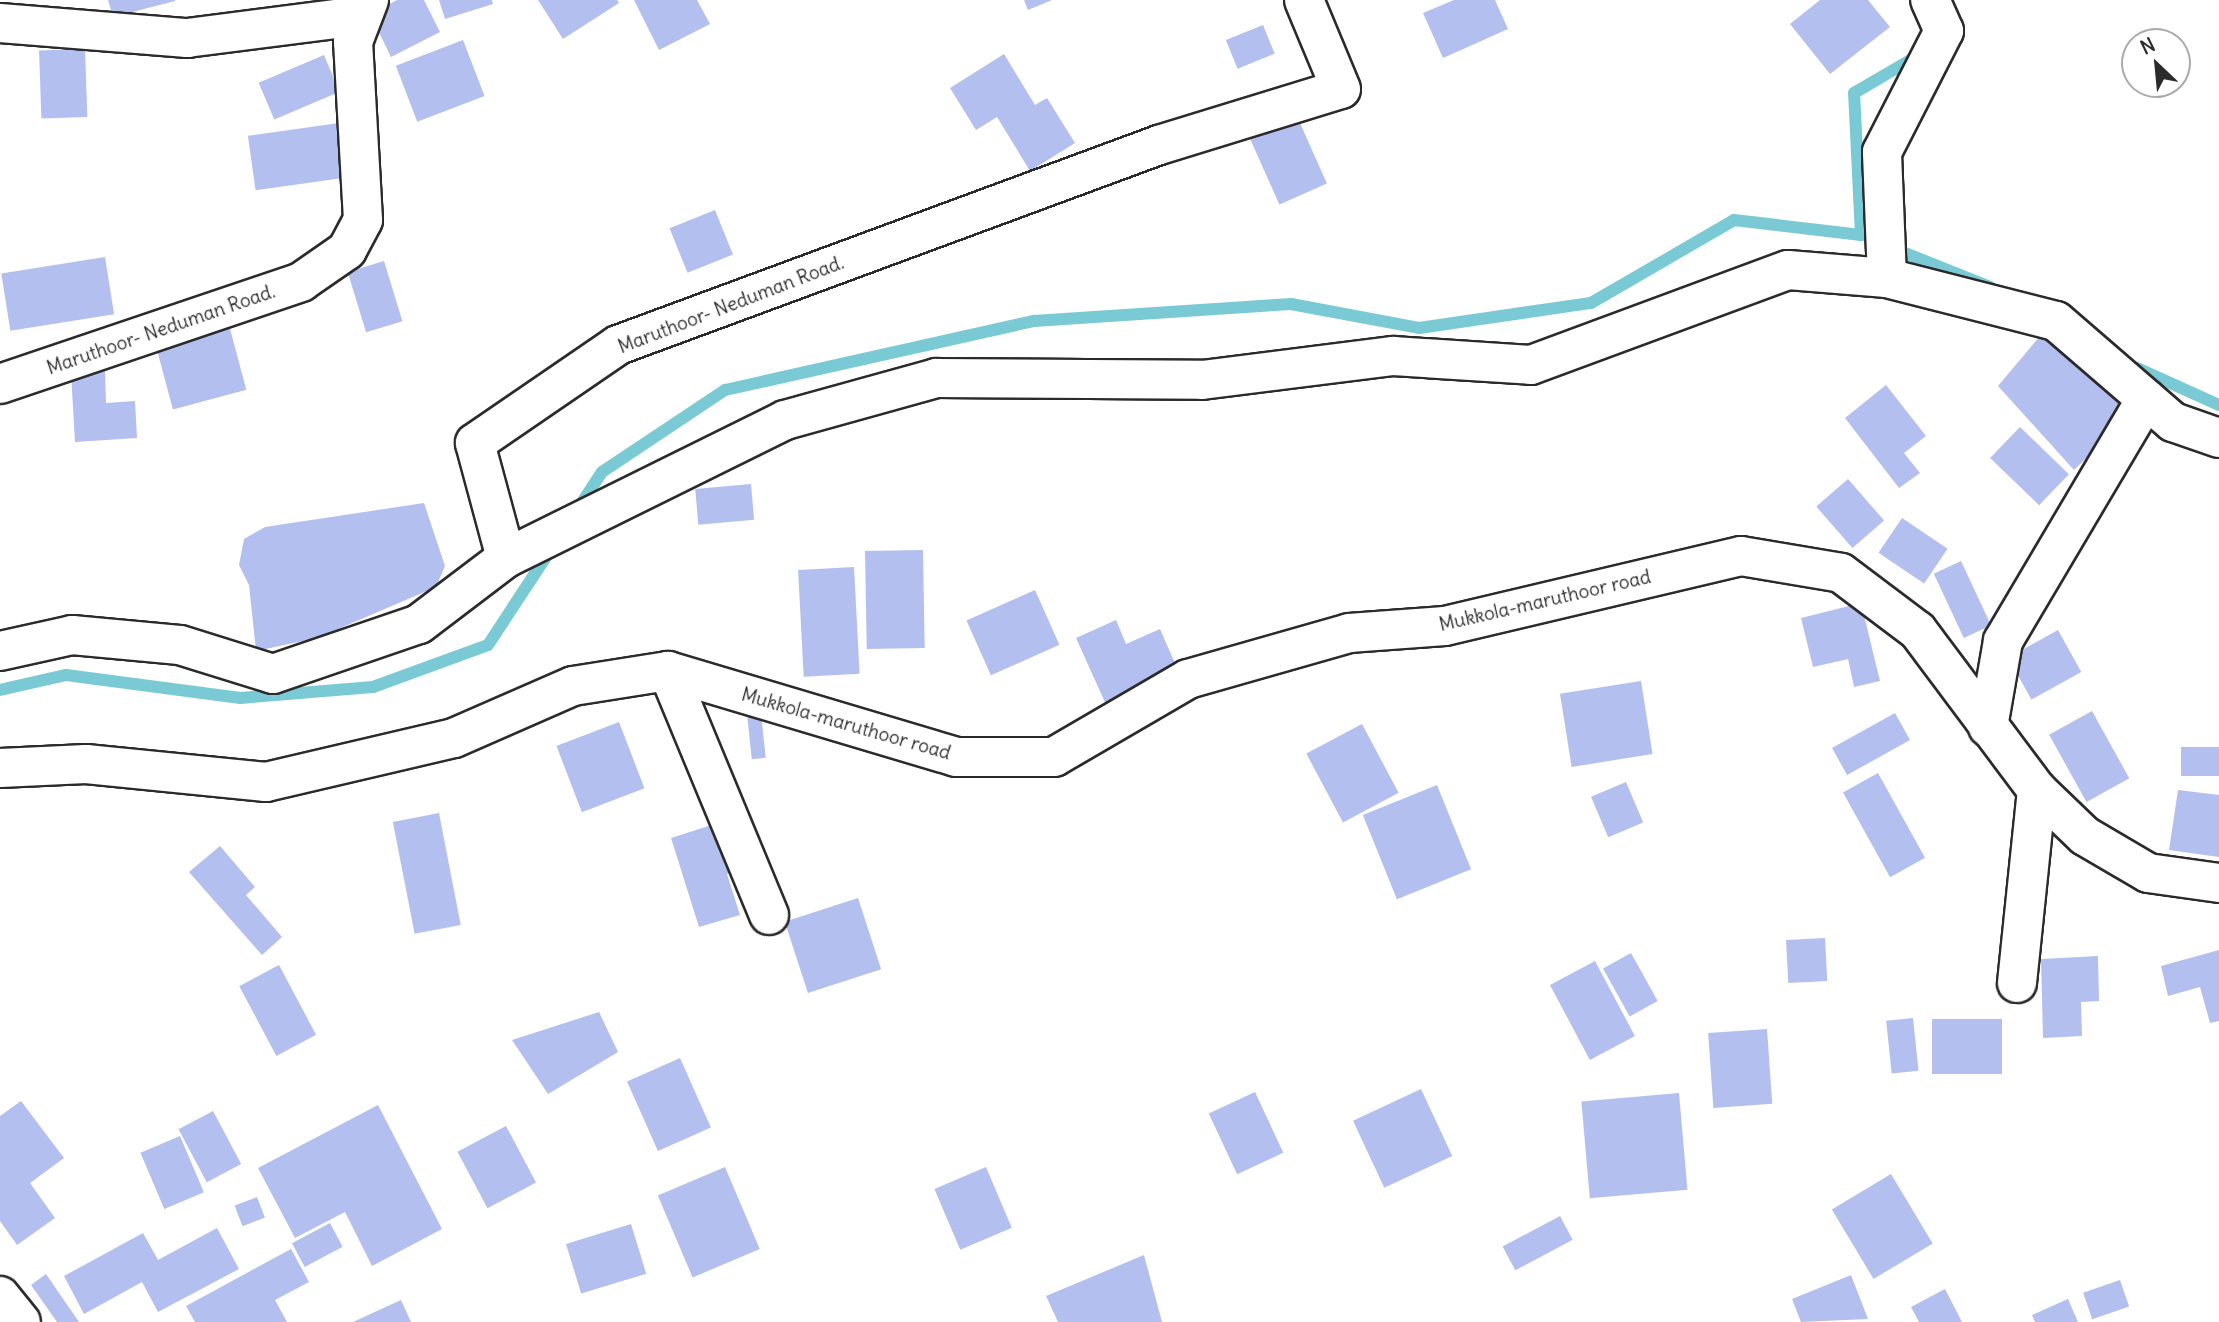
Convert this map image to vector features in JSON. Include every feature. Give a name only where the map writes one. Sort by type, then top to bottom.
[{"type":"street","name":"Maruthoor- Neduman Road.","points":[[506,558],[475,443],[618,345],[1159,145],[1341,89],[1304,0]]},
{"type":"street","points":[[1887,277],[1882,152],[1944,31],[1930,0]]},
{"type":"street","name":"Maruthoor- Neduman Road.","points":[[0,384],[301,282],[347,250],[363,220],[361,113],[352,77],[363,8]]},
{"type":"street","points":[[0,23],[187,38],[363,8]]},
{"type":"street","points":[[0,651],[72,635],[180,645],[273,674],[419,624],[506,558],[785,420],[936,378],[1202,380],[1393,356],[1531,365],[1788,270],[1887,277],[2056,321],[2173,422],[2219,438]]},
{"type":"street","points":[[1989,727],[2003,641],[2146,399]]},
{"type":"street","name":"Mukkola-maruthoor road","points":[[0,768],[86,764],[266,782],[454,738],[573,686],[668,671],[956,757],[1054,757],[1188,679],[1349,633],[1445,626],[1741,556],[1841,573],[1918,631],[2037,790],[2085,836],[2148,873],[2219,883]]},
{"type":"street","points":[[668,671],[769,915]]},
{"type":"street","points":[[2017,983],[2037,790]]},
{"type":"street","points":[[0,1296],[21,1322]]},
{"type":"building","points":[[108,0],[175,0],[175,1],[113,17]]},
{"type":"building","points":[[397,0],[424,0],[440,32],[391,57],[370,14]]},
{"type":"building","points":[[439,0],[492,0],[493,4],[445,19]]},
{"type":"building","points":[[538,0],[617,0],[619,3],[563,39]]},
{"type":"building","points":[[634,0],[697,0],[710,24],[659,50]]},
{"type":"building","points":[[1024,0],[1052,0],[1028,10]]},
{"type":"building","points":[[1454,0],[1495,0],[1508,29],[1443,58],[1423,13]]},
{"type":"building","points":[[1820,0],[1868,0],[1890,27],[1830,74],[1790,24]]},
{"type":"building","points":[[1263,25],[1275,54],[1238,69],[1226,40]]},
{"type":"building","points":[[463,40],[485,96],[417,122],[396,66]]},
{"type":"building","points":[[85,49],[87,117],[41,119],[39,51]]},
{"type":"building","points":[[1004,54],[1035,105],[1047,98],[1075,143],[1030,171],[997,117],[976,130],[950,88]]},
{"type":"building","points":[[324,55],[340,92],[274,120],[259,83]]},
{"type":"building","points":[[1296,114],[1327,183],[1279,205],[1248,135]]},
{"type":"building","points":[[339,123],[347,177],[256,190],[248,136]]},
{"type":"building","points":[[715,210],[733,255],[688,273],[670,228]]},
{"type":"building","points":[[105,257],[114,314],[10,331],[1,273]]},
{"type":"building","points":[[384,261],[402,321],[366,332],[348,272]]},
{"type":"building","points":[[2051,323],[2140,406],[2074,470],[1998,386]]},
{"type":"building","points":[[229,325],[246,390],[173,409],[156,345]]},
{"type":"building","points":[[105,371],[106,403],[135,401],[137,438],[75,442],[71,373]]},
{"type":"building","points":[[1886,385],[1926,436],[1904,453],[1920,473],[1899,488],[1845,418]]},
{"type":"building","points":[[2020,427],[2069,474],[2039,505],[1990,458]]},
{"type":"building","points":[[1848,479],[1884,521],[1852,548],[1816,507]]},
{"type":"building","points":[[751,484],[754,520],[698,525],[695,489]]},
{"type":"building","points":[[424,503],[445,566],[436,587],[317,638],[256,651],[249,585],[239,565],[244,539],[265,527]]},
{"type":"building","points":[[1902,518],[1948,549],[1924,584],[1879,553]]},
{"type":"building","points":[[923,550],[925,648],[867,649],[865,551]]},
{"type":"building","points":[[1961,561],[1991,625],[1964,638],[1934,574]]},
{"type":"building","points":[[854,567],[860,674],[804,677],[798,570]]},
{"type":"building","points":[[1035,590],[1059,645],[991,675],[966,621]]},
{"type":"building","points":[[1861,603],[1880,681],[1854,687],[1848,659],[1813,667],[1801,618]]},
{"type":"building","points":[[1116,620],[1126,644],[1160,629],[1181,677],[1108,709],[1076,638]]},
{"type":"building","points":[[2058,630],[2081,672],[2031,700],[2008,658]]},
{"type":"building","points":[[1641,681],[1653,754],[1572,767],[1560,694]]},
{"type":"building","points":[[2092,711],[2129,778],[2086,802],[2049,735]]},
{"type":"building","points":[[761,713],[766,758],[752,759],[747,714]]},
{"type":"building","points":[[1895,713],[1910,740],[1847,775],[1832,748]]},
{"type":"building","points":[[619,722],[644,788],[582,812],[556,746]]},
{"type":"building","points":[[1362,724],[1399,793],[1343,822],[1306,754]]},
{"type":"building","points":[[2181,747],[2219,747],[2219,776],[2181,776]]},
{"type":"building","points":[[1878,773],[1925,858],[1890,877],[1843,792]]},
{"type":"building","points":[[1626,782],[1643,823],[1608,837],[1591,797]]},
{"type":"building","points":[[1437,785],[1471,869],[1397,899],[1363,815]]},
{"type":"building","points":[[2178,790],[2219,795],[2219,857],[2169,850]]},
{"type":"building","points":[[439,813],[461,925],[415,934],[393,822]]},
{"type":"building","points":[[724,821],[739,870],[727,874],[740,915],[699,927],[671,838]]},
{"type":"building","points":[[220,846],[255,887],[246,895],[282,937],[262,955],[189,872]]},
{"type":"building","points":[[858,898],[881,969],[808,993],[785,922]]},
{"type":"building","points":[[1825,938],[1827,981],[1788,983],[1786,940]]},
{"type":"building","points":[[2219,950],[2219,1021],[2210,1023],[2200,987],[2168,996],[2161,966]]},
{"type":"building","points":[[1631,953],[1658,1001],[1630,1017],[1603,969]]},
{"type":"building","points":[[2098,956],[2099,1001],[2081,1002],[2082,1036],[2043,1038],[2041,959]]},
{"type":"building","points":[[1595,961],[1635,1036],[1590,1060],[1550,985]]},
{"type":"building","points":[[279,965],[316,1035],[276,1056],[239,986]]},
{"type":"building","points":[[599,1012],[618,1052],[548,1094],[512,1040]]},
{"type":"building","points":[[1913,1018],[1919,1071],[1892,1074],[1886,1021]]},
{"type":"building","points":[[1932,1019],[2002,1019],[2002,1074],[1932,1074]]},
{"type":"building","points":[[1767,1029],[1772,1104],[1713,1108],[1708,1033]]},
{"type":"building","points":[[680,1058],[711,1127],[658,1151],[627,1082]]},
{"type":"building","points":[[1421,1089],[1452,1156],[1384,1188],[1353,1121]]},
{"type":"building","points":[[1255,1092],[1283,1153],[1237,1174],[1209,1114]]},
{"type":"building","points":[[1679,1093],[1687,1190],[1590,1198],[1581,1102]]},
{"type":"building","points":[[21,1101],[64,1158],[30,1183],[55,1218],[17,1245],[0,1221],[0,1116]]},
{"type":"building","points":[[378,1105],[442,1229],[372,1266],[345,1212],[295,1238],[258,1168]]},
{"type":"building","points":[[213,1111],[241,1164],[207,1182],[179,1129]]},
{"type":"building","points":[[506,1126],[536,1183],[487,1208],[457,1152]]},
{"type":"building","points":[[180,1136],[204,1192],[164,1209],[140,1153]]},
{"type":"building","points":[[725,1167],[760,1249],[693,1277],[658,1196]]},
{"type":"building","points":[[986,1167],[1012,1228],[960,1250],[934,1189]]},
{"type":"building","points":[[1891,1174],[1933,1243],[1874,1279],[1832,1210]]},
{"type":"building","points":[[257,1197],[265,1218],[242,1226],[235,1206]]},
{"type":"building","points":[[1560,1216],[1573,1240],[1515,1270],[1503,1247]]},
{"type":"building","points":[[330,1223],[343,1247],[305,1267],[292,1243]]},
{"type":"building","points":[[631,1224],[646,1274],[581,1294],[566,1244]]},
{"type":"building","points":[[217,1228],[239,1269],[158,1312],[142,1282],[84,1314],[64,1276],[143,1233],[158,1260]]},
{"type":"building","points":[[291,1249],[309,1282],[275,1300],[287,1322],[195,1322],[186,1306]]},
{"type":"building","points":[[1144,1255],[1162,1322],[1058,1322],[1046,1296]]},
{"type":"building","points":[[46,1274],[79,1322],[57,1322],[31,1285]]},
{"type":"building","points":[[1851,1275],[1868,1319],[1801,1322],[1792,1299]]},
{"type":"building","points":[[2120,1280],[2129,1306],[2092,1319],[2083,1293]]},
{"type":"building","points":[[1945,1289],[1962,1322],[1919,1322],[1911,1307]]},
{"type":"building","points":[[2068,1299],[2078,1322],[2035,1322],[2032,1315]]},
{"type":"building","points":[[401,1300],[411,1322],[353,1322]]},
{"type":"waterway","points":[[577,510],[602,472],[725,390],[1034,321],[1291,304],[1419,328],[1591,303],[1734,220],[1861,235],[1854,93],[1919,55]]},
{"type":"waterway","points":[[1890,247],[1990,287]]},
{"type":"waterway","points":[[2137,368],[2219,405]]},
{"type":"waterway","points":[[0,690],[66,675],[240,698],[373,687],[488,645],[551,549]]}]
